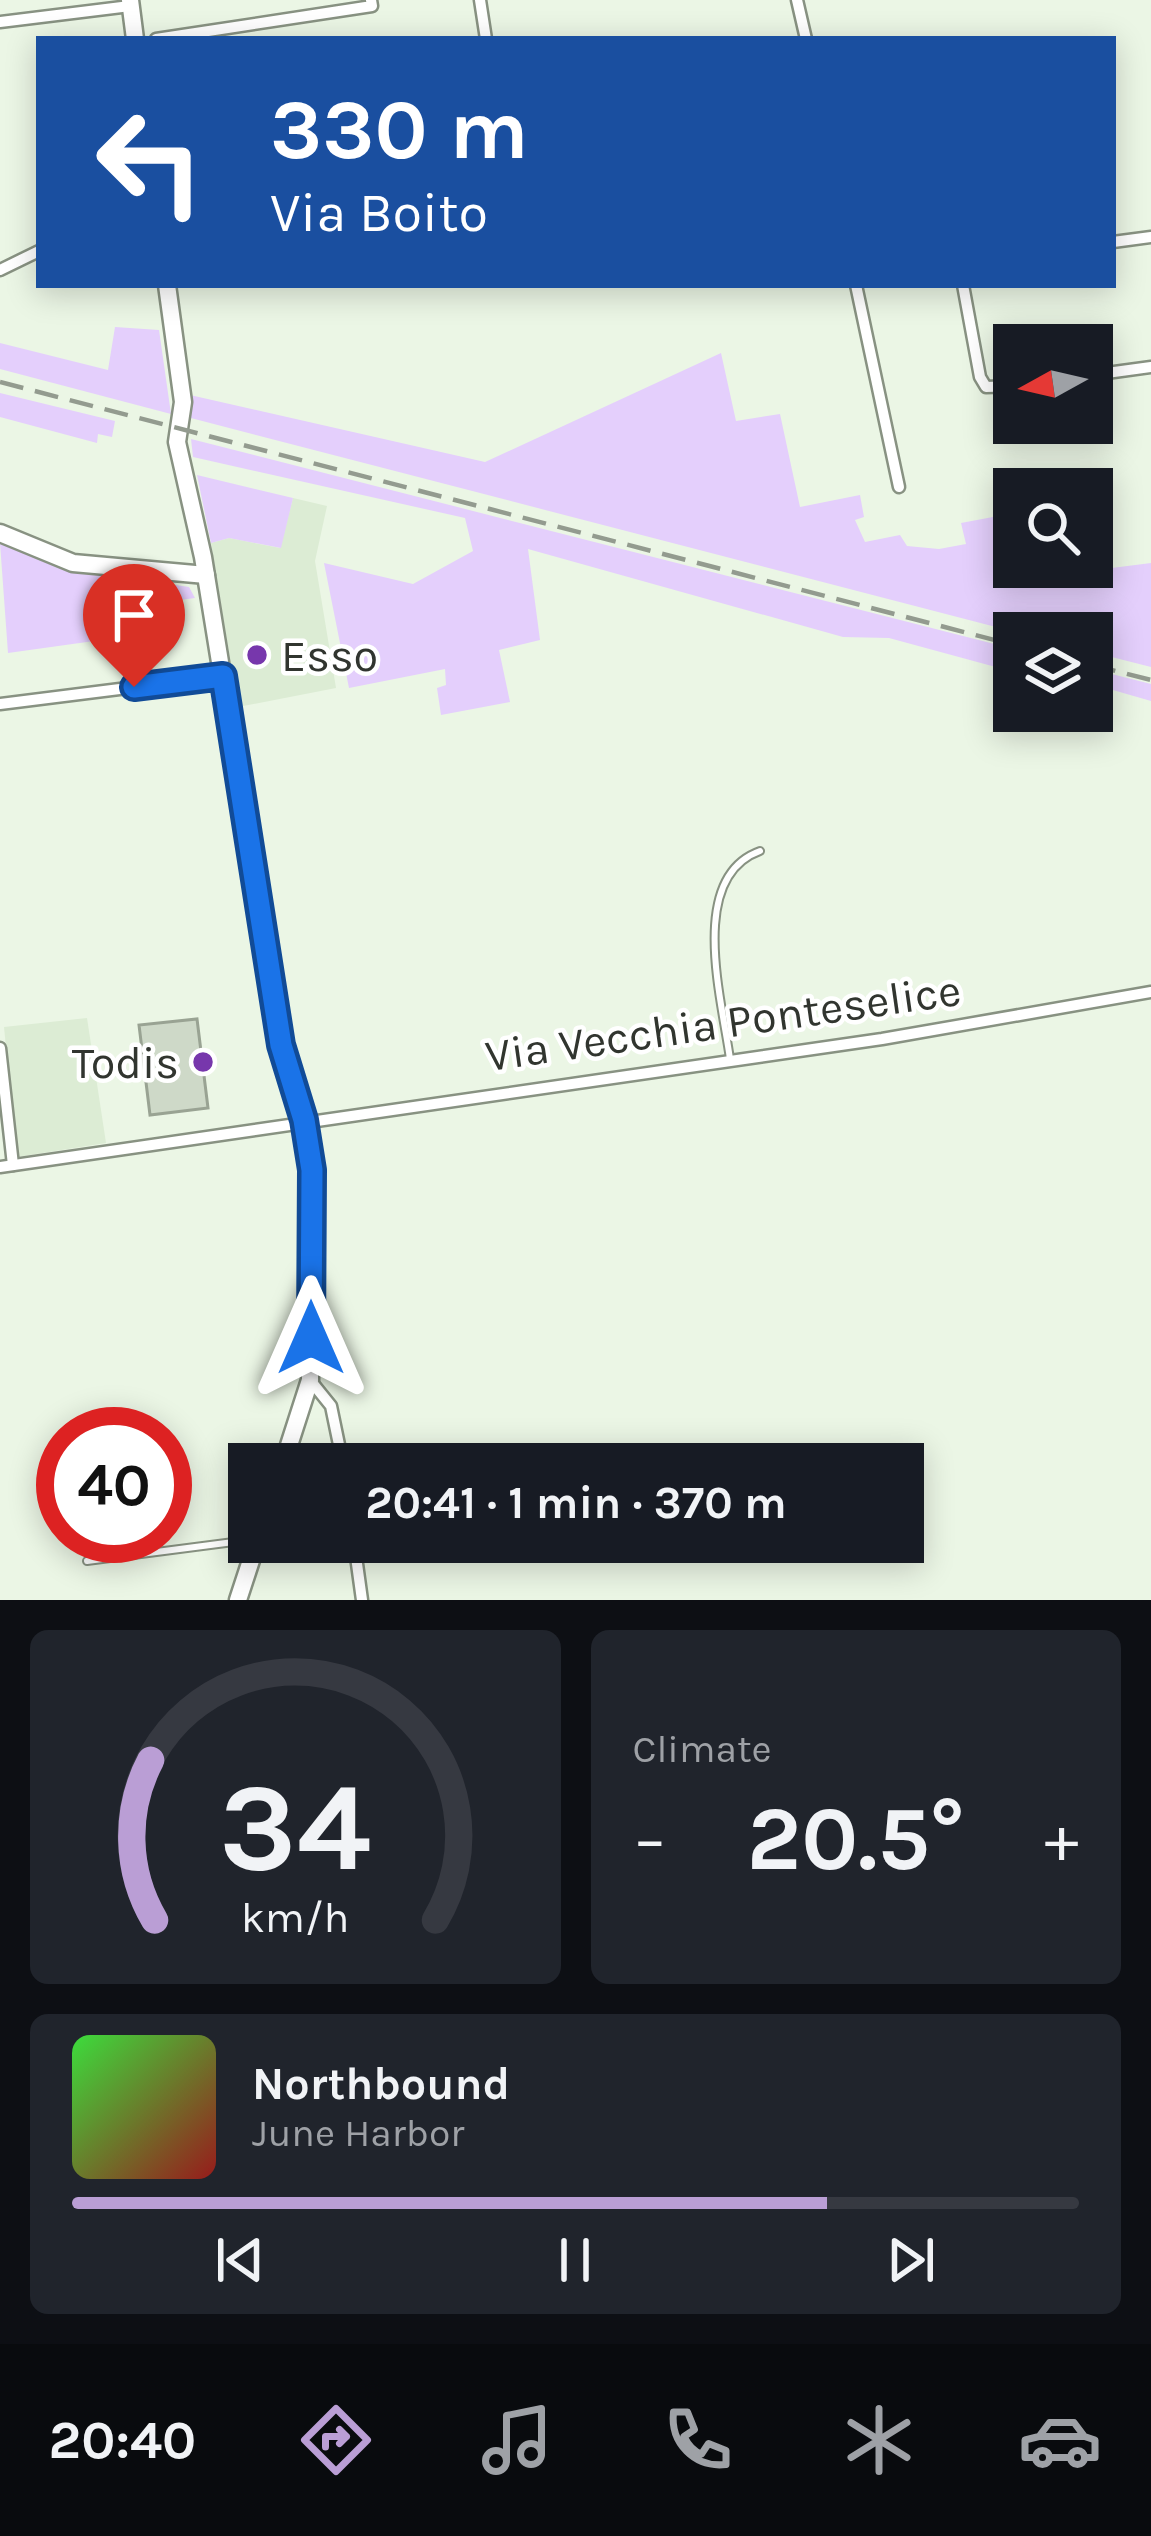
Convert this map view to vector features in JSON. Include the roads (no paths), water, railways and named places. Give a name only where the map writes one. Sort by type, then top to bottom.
[{"type":"street","points":[[175,36],[372,5],[371,0]]},
{"type":"street","points":[[480,0],[486,36]]},
{"type":"street","points":[[797,0],[805,36]]},
{"type":"street","points":[[0,22],[130,3],[135,36]]},
{"type":"street","points":[[1116,242],[1151,237]]},
{"type":"street","points":[[0,270],[36,252]]},
{"type":"street","points":[[167,288],[183,402],[177,442],[206,575],[281,1045],[304,1120],[312,1170],[310,1380],[290,1443]]},
{"type":"street","points":[[857,288],[899,487]]},
{"type":"street","points":[[964,288],[980,376],[986,386],[993,386]]},
{"type":"street","points":[[1113,372],[1151,367]]},
{"type":"street","points":[[0,533],[73,563],[206,575]]},
{"type":"street","points":[[0,704],[223,676]]},
{"type":"street","name":"Via Vecchia Ponteselice","points":[[7,1166],[882,1039],[1151,992]]},
{"type":"street","points":[[0,1048],[7,1166]]},
{"type":"street","points":[[310,1380],[331,1406],[339,1443]]},
{"type":"street","points":[[238,1600],[247,1563]]},
{"type":"street","points":[[357,1563],[362,1600]]},
{"type":"lane","points":[[730,1059],[716,903],[729,869],[760,851]]},
{"type":"lane","points":[[192,1548],[228,1544]]},
{"type":"railway","points":[[0,382],[993,640]]},
{"type":"railway","points":[[1113,670],[1151,680]]},
{"type":"place","name":"Esso","points":[[257,655]]},
{"type":"place","name":"Todis","points":[[203,1062]]}]
